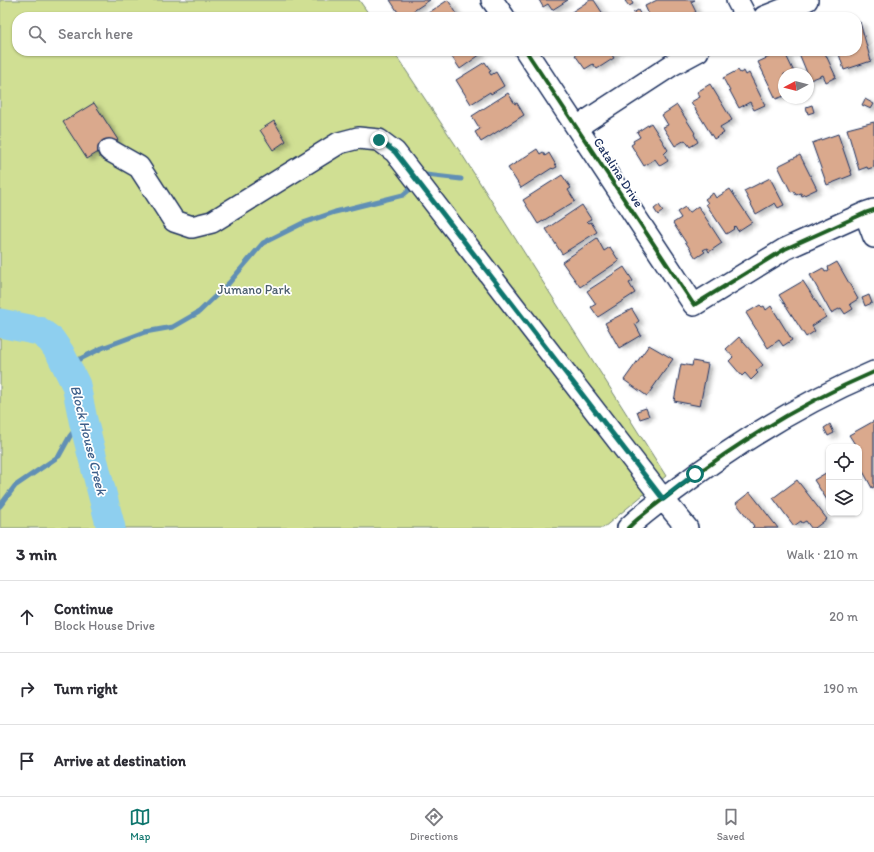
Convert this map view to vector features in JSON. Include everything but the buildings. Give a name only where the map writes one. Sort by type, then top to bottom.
[{"type":"street","points":[[492,0],[500,12]]},
{"type":"street","points":[[737,0],[743,12]]},
{"type":"street","points":[[777,12],[807,0]]},
{"type":"street","name":"Catalina Drive","points":[[529,56],[694,305],[785,249],[870,212]]},
{"type":"street","points":[[577,127],[672,65],[689,56]]},
{"type":"street","points":[[109,150],[139,167],[174,221],[192,227],[212,222],[339,143],[358,138],[379,140],[395,152],[687,528]]},
{"type":"street","points":[[870,212],[874,237]]},
{"type":"street","points":[[628,528],[695,474],[775,422],[844,385],[874,372]]},
{"type":"green space","name":"Jumano Park","points":[[0,0],[359,0],[367,12],[12,12],[12,56],[396,56],[461,153],[666,476],[603,528],[0,528]]},
{"type":"waterway","points":[[426,175],[461,179]]},
{"type":"waterway","points":[[66,366],[102,348],[145,332],[173,327],[199,312],[229,283],[263,243],[303,223],[335,212],[403,195],[410,189]]},
{"type":"waterway","name":"Block House Creek","points":[[0,323],[39,331],[51,340],[60,353],[76,385],[83,420],[111,528]]},
{"type":"waterway","points":[[0,506],[15,486],[59,456],[70,436],[83,420]]},
{"type":"cycle path","points":[[529,56],[694,305],[785,249],[874,210]]},
{"type":"cycle path","points":[[628,528],[646,512],[701,471],[748,439],[822,396],[874,372]]},
{"type":"route","points":[[379,140],[395,152],[663,499],[695,474]]}]
